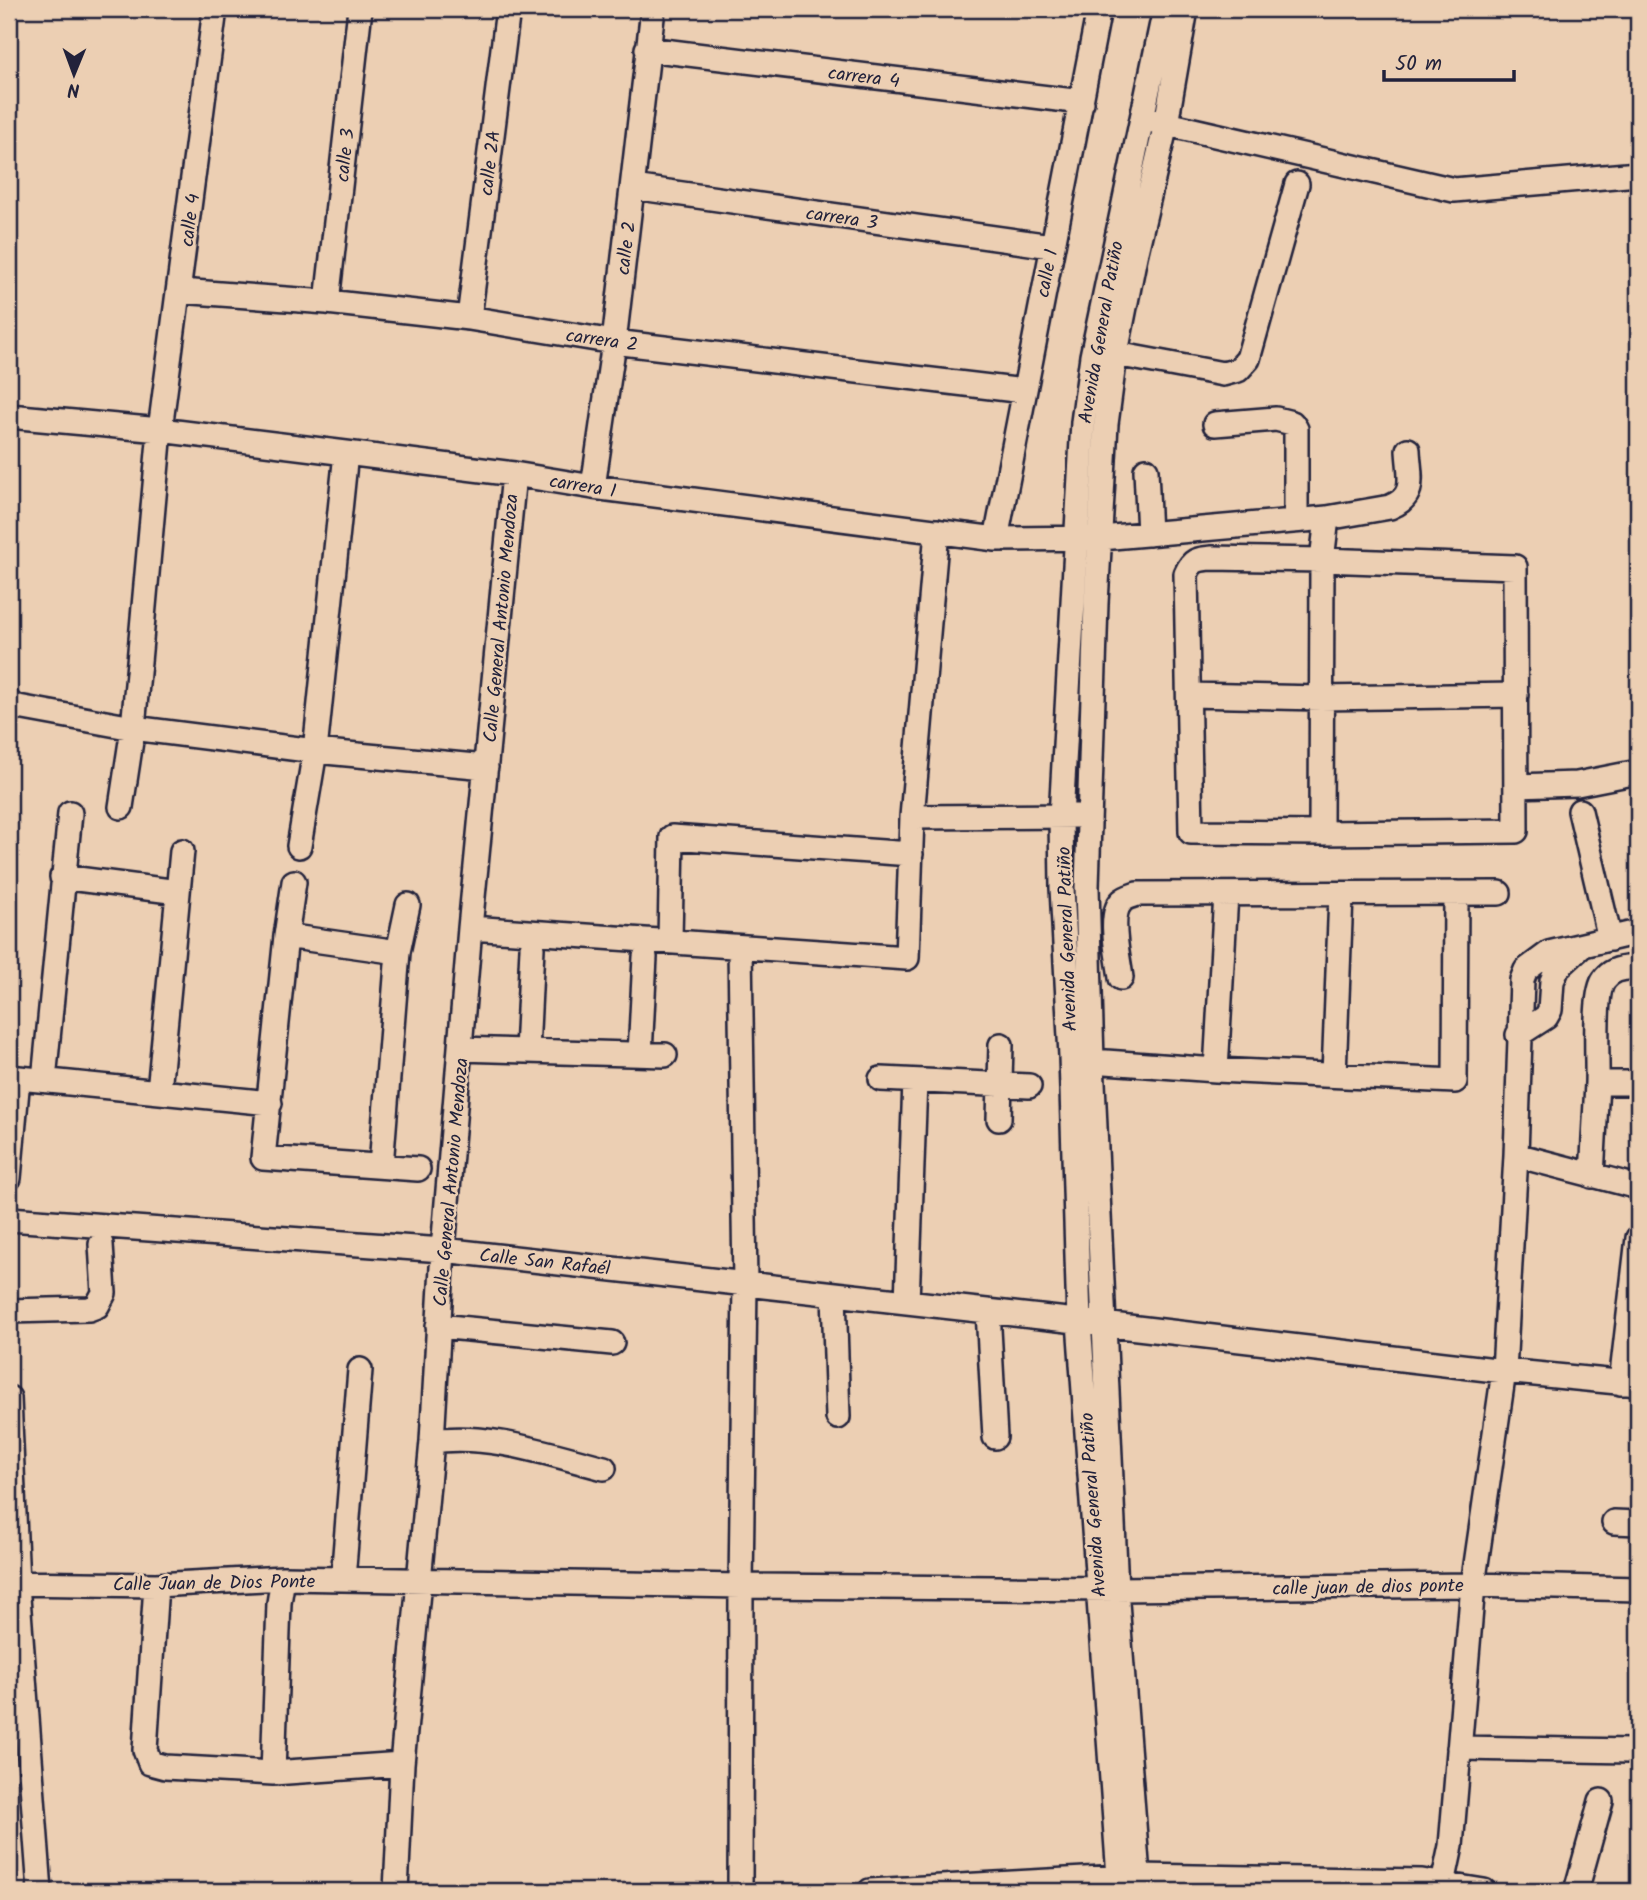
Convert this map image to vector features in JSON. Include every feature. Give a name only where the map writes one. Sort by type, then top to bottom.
[{"type":"street","name":"calle 4","points":[[121,807],[133,728],[160,430],[215,9]]},
{"type":"street","name":"calle 3","points":[[327,302],[360,9]]},
{"type":"street","name":"calle 2A","points":[[469,318],[508,9]]},
{"type":"street","name":"calle 2","points":[[593,487],[614,342],[653,9]]},
{"type":"street","name":"calle 1","points":[[996,538],[1099,9]]},
{"type":"street","name":"Avenida General Patiño","points":[[1107,1589],[1102,1324],[1087,887],[1096,603],[1106,424],[1155,121],[1165,9]]},
{"type":"street","name":"Avenida General Patiño","points":[[1129,1876],[1107,1589],[1079,1322],[1061,817],[1075,538],[1083,422],[1092,356],[1186,9]]},
{"type":"street","name":"carrera 4","points":[[647,49],[1082,102]]},
{"type":"street","points":[[1155,121],[1454,190],[1638,174]]},
{"type":"street","points":[[1116,354],[1223,374],[1238,370],[1248,359],[1297,184]]},
{"type":"street","name":"carrera 3","points":[[633,187],[1051,247]]},
{"type":"street","name":"carrera 2","points":[[180,291],[327,302],[469,318],[614,342],[1024,391]]},
{"type":"street","name":"carrera 1","points":[[9,416],[160,430],[996,538],[1101,538],[1326,518],[1390,507],[1400,503],[1410,489],[1408,450]]},
{"type":"street","points":[[1215,424],[1276,419],[1292,423],[1296,429],[1296,520]]},
{"type":"street","points":[[299,846],[315,751],[346,453]]},
{"type":"street","points":[[1146,470],[1149,534]]},
{"type":"street","name":"Calle General Antonio Mendoza","points":[[396,1891],[402,1764],[432,1441],[443,1250],[513,474]]},
{"type":"street","points":[[1321,834],[1322,560],[1326,518]]},
{"type":"street","points":[[470,928],[907,958],[912,817],[937,531]]},
{"type":"street","points":[[1212,558],[1322,560],[1515,567],[1516,831],[1321,834],[1191,832],[1186,574],[1190,563],[1197,559],[1212,558]]},
{"type":"street","points":[[1189,695],[1321,698],[1516,695]]},
{"type":"street","points":[[9,702],[13,706],[133,728],[315,751],[486,767]]},
{"type":"street","points":[[1516,786],[1577,784],[1638,772]]},
{"type":"street","points":[[1580,811],[1610,939]]},
{"type":"street","points":[[44,1080],[69,813]]},
{"type":"street","points":[[912,817],[1091,816]]},
{"type":"street","points":[[670,940],[672,837],[911,854]]},
{"type":"street","points":[[159,1091],[181,851]]},
{"type":"street","points":[[62,877],[178,892]]},
{"type":"street","points":[[294,882],[263,1158],[418,1169]]},
{"type":"street","points":[[1121,978],[1114,920],[1117,907],[1124,898],[1137,894],[1341,895],[1499,892]]},
{"type":"street","points":[[1092,1061],[1455,1082],[1456,893]]},
{"type":"street","points":[[1216,1070],[1226,894]]},
{"type":"street","points":[[1334,1075],[1341,895]]},
{"type":"street","points":[[381,1166],[398,952],[408,905]]},
{"type":"street","points":[[870,1891],[1129,1876],[1422,1881],[1463,1888],[1451,1846],[1473,1585],[1504,1371],[1516,1155],[1521,980],[1526,970],[1549,953],[1638,932]]},
{"type":"street","points":[[286,936],[398,952]]},
{"type":"street","points":[[1518,1035],[1546,1017],[1550,1010],[1552,981],[1558,968],[1582,946]]},
{"type":"street","points":[[527,1051],[532,948]]},
{"type":"street","points":[[740,948],[745,1283],[740,1891]]},
{"type":"street","points":[[640,1054],[645,957]]},
{"type":"street","points":[[1592,1176],[1598,995],[1603,980],[1613,971],[1638,968]]},
{"type":"street","points":[[999,1119],[1001,1045]]},
{"type":"street","points":[[460,1049],[665,1055]]},
{"type":"street","points":[[9,1178],[14,1077],[270,1103]]},
{"type":"street","points":[[881,1079],[1029,1086]]},
{"type":"street","points":[[907,1302],[915,1081]]},
{"type":"street","points":[[1597,1083],[1638,1083]]},
{"type":"street","points":[[1516,1155],[1638,1187]]},
{"type":"street","name":"Calle San Rafaél","points":[[9,1219],[443,1250],[1630,1384]]},
{"type":"street","points":[[1630,1384],[1638,1238]]},
{"type":"street","points":[[9,1311],[89,1309],[97,1306],[104,1293],[101,1244]]},
{"type":"street","points":[[834,1294],[838,1417]]},
{"type":"street","points":[[988,1311],[995,1437]]},
{"type":"street","points":[[438,1326],[612,1343]]},
{"type":"street","points":[[343,1579],[360,1370]]},
{"type":"street","points":[[9,1398],[13,1583],[40,1891]]},
{"type":"street","points":[[432,1441],[465,1439],[518,1446],[604,1468]]},
{"type":"street","points":[[1614,1522],[1638,1523]]},
{"type":"street","points":[[273,1773],[279,1603],[283,1578]]},
{"type":"street","name":"Calle Juan de Dios Ponte","points":[[13,1583],[156,1585],[283,1578],[741,1586]]},
{"type":"street","points":[[156,1585],[147,1759],[154,1766],[273,1773],[402,1764]]},
{"type":"street","name":"calle juan de dios ponte","points":[[741,1586],[1107,1589],[1473,1585],[1638,1589]]},
{"type":"street","points":[[1459,1748],[1631,1751]]},
{"type":"street","points":[[1576,1891],[1601,1801]]}]
